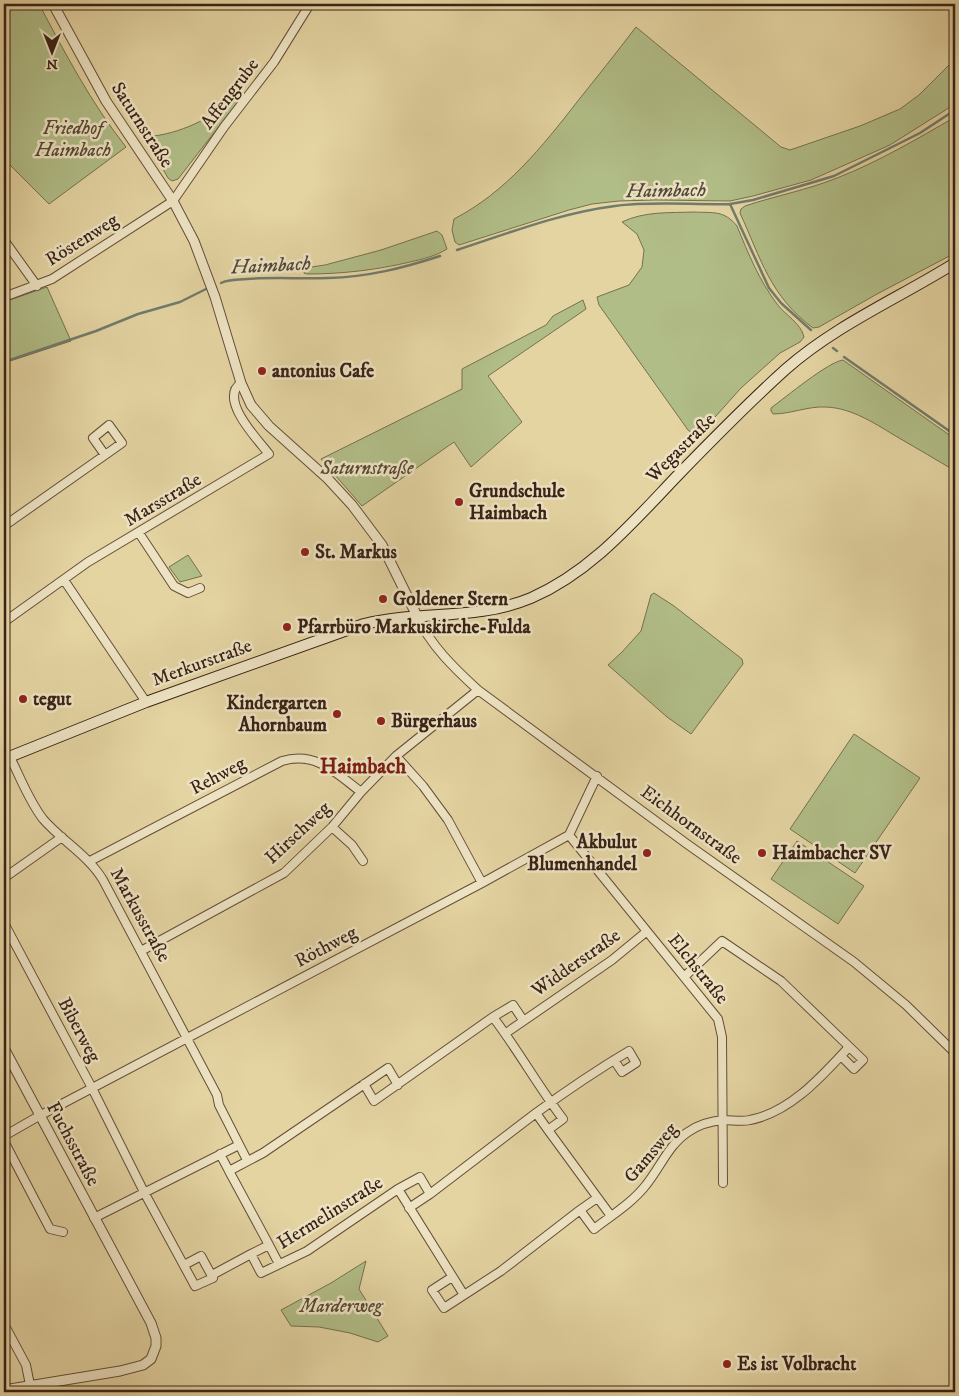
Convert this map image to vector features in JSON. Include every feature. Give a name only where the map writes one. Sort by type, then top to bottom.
[{"type":"main road","name":"Wegastraße","points":[[417,616],[469,614],[500,608],[532,598],[566,580],[596,558],[612,543],[732,421],[799,358],[833,334],[955,262]]},
{"type":"main road","name":"Merkurstraße","points":[[7,758],[146,702],[350,628],[380,620],[417,616]]},
{"type":"street","name":"Saturnstraße","points":[[53,4],[106,100],[173,201],[202,258],[241,383],[251,405],[259,416],[338,490],[371,530],[393,566],[417,616]]},
{"type":"street","name":"Affengrube","points":[[173,201],[224,127],[274,62],[310,4]]},
{"type":"street","name":"Röstenweg","points":[[4,297],[37,286],[72,266],[173,201]]},
{"type":"street","points":[[4,240],[37,286]]},
{"type":"street","name":"Marsstraße","points":[[4,622],[88,562],[270,454],[240,416],[236,407],[233,397],[234,392],[241,383]]},
{"type":"street","points":[[4,526],[105,455]]},
{"type":"street","points":[[139,533],[174,586],[188,593],[200,588]]},
{"type":"street","points":[[64,580],[146,702]]},
{"type":"street","name":"Eichhornstraße","points":[[417,616],[429,638],[461,675],[478,690],[687,844],[854,962],[906,1005],[955,1053]]},
{"type":"street","name":"Hirschweg","points":[[141,951],[284,873],[332,827],[361,792],[396,756],[478,690]]},
{"type":"street","points":[[396,756],[423,786],[448,820],[482,883]]},
{"type":"street","name":"Markusstraße","points":[[7,758],[37,811],[62,838],[90,861],[103,880],[217,1095],[219,1105],[238,1145]]},
{"type":"street","name":"Rehweg","points":[[90,861],[290,758],[307,758],[320,762],[361,792]]},
{"type":"street","points":[[569,835],[597,776]]},
{"type":"street","points":[[332,827],[352,845],[363,861]]},
{"type":"street","name":"Röthweg","points":[[4,1136],[569,835]]},
{"type":"street","name":"Elchstraße","points":[[569,835],[718,1019],[722,1037],[723,1183]]},
{"type":"street","points":[[4,878],[62,838]]},
{"type":"street","name":"Biberweg","points":[[4,923],[92,1088],[144,1192]]},
{"type":"street","name":"Widderstraße","points":[[506,1033],[612,960],[646,932]]},
{"type":"street","points":[[684,977],[722,941],[781,981],[863,1060],[854,1069],[841,1056]]},
{"type":"street","name":"Widderstraße","points":[[364,1084],[374,1101],[513,1005],[524,1020]]},
{"type":"street","points":[[494,1017],[563,1119],[548,1130]]},
{"type":"street","name":"Gamsweg","points":[[580,1210],[594,1228],[641,1191],[679,1138],[697,1127],[722,1120],[749,1120],[774,1112],[800,1095],[849,1047]]},
{"type":"street","name":"Fuchsstraße","points":[[4,1048],[154,1330],[156,1338],[154,1353],[143,1365],[30,1385]]},
{"type":"street","points":[[611,1216],[536,1113],[614,1060]]},
{"type":"street","points":[[220,1154],[229,1170],[264,1153],[388,1068],[398,1085]]},
{"type":"street","name":"Hermelinstraße","points":[[398,1189],[409,1208],[536,1113]]},
{"type":"street","points":[[4,1141],[50,1229],[63,1232]]},
{"type":"street","points":[[94,1218],[238,1145],[247,1160]]},
{"type":"street","name":"Hermelinstraße","points":[[229,1170],[279,1264]]},
{"type":"street","name":"Hermelinstraße","points":[[251,1254],[260,1273],[307,1251],[398,1189],[420,1177],[430,1194]]},
{"type":"street","points":[[144,1192],[184,1265],[201,1256],[212,1275]]},
{"type":"street","points":[[452,1277],[432,1290],[444,1308],[501,1271],[597,1198]]},
{"type":"street","points":[[409,1208],[464,1295]]},
{"type":"street","name":"Hermelinstraße","points":[[184,1265],[195,1286],[213,1278],[212,1275],[269,1244]]},
{"type":"street","points":[[4,1324],[26,1365],[30,1385],[4,1390]]},
{"type":"green space","name":"Friedhof Haimbach","points":[[4,4],[39,4],[90,95],[126,147],[49,204],[4,159]]},
{"type":"green space","points":[[636,27],[781,147],[790,150],[860,126],[900,109],[919,95],[955,59],[955,104],[890,145],[811,180],[730,201],[655,200],[592,204],[459,245],[455,242],[452,230],[454,219],[490,196],[522,167],[550,135]]},
{"type":"green space","points":[[241,98],[178,179],[172,181],[168,178],[145,137],[183,129]]},
{"type":"green space","points":[[955,117],[955,253],[819,327],[813,328],[786,303],[768,276],[740,213],[741,209],[745,206],[814,186],[852,172],[897,150]]},
{"type":"green space","points":[[694,212],[723,215],[737,226],[759,276],[780,308],[800,327],[804,337],[800,342],[780,353],[741,388],[699,435],[694,435],[688,430],[599,305],[597,297],[629,285],[642,267],[644,250],[637,234],[622,222],[648,214]]},
{"type":"green space","points":[[437,231],[442,235],[447,249],[429,257],[397,265],[359,271],[320,274],[304,273],[304,268],[325,265],[381,250]]},
{"type":"green space","points":[[47,287],[71,341],[4,363],[4,302]]},
{"type":"green space","points":[[583,300],[586,309],[488,376],[522,422],[471,467],[454,442],[362,506],[321,459],[462,389],[462,369],[546,325],[553,316]]},
{"type":"green space","points":[[843,360],[955,439],[955,471],[873,423],[846,410],[819,407],[773,414],[771,408],[818,373]]},
{"type":"green space","points":[[188,555],[202,576],[180,582],[169,567]]},
{"type":"green space","points":[[654,593],[674,606],[742,659],[743,664],[691,734],[667,717],[608,665],[641,631],[651,595]]},
{"type":"green space","points":[[854,734],[920,778],[855,873],[790,829]]},
{"type":"green space","points":[[797,841],[864,886],[838,924],[771,879]]},
{"type":"green space","name":"Marderweg","points":[[366,1261],[359,1289],[388,1336],[378,1342],[350,1333],[319,1327],[291,1326],[281,1310],[331,1283]]},
{"type":"waterway","points":[[730,204],[753,200],[834,176],[920,133],[955,110]]},
{"type":"waterway","name":"Haimbach","points":[[457,250],[535,224],[595,209],[643,204],[730,204],[769,288],[781,303],[811,330]]},
{"type":"waterway","name":"Haimbach","points":[[221,283],[230,280],[257,278],[357,276],[399,268],[440,256]]},
{"type":"waterway","name":"Haimbach","points":[[4,362],[96,331],[138,314],[180,302],[206,289]]},
{"type":"waterway","name":"Haimbach","points":[[833,348],[837,351]]},
{"type":"waterway","name":"Haimbach","points":[[844,357],[955,435]]},
{"type":"place","name":"antonius Cafe","points":[[262,371]]},
{"type":"place","name":"Grundschule Haimbach","points":[[459,502]]},
{"type":"place","name":"St. Markus","points":[[305,552]]},
{"type":"place","name":"Goldener Stern","points":[[383,599]]},
{"type":"place","name":"Pfarrbüro Markuskirche-Fulda","points":[[287,627]]},
{"type":"place","name":"tegut","points":[[23,699]]},
{"type":"place","name":"Kindergarten Ahornbaum","points":[[337,714]]},
{"type":"place","name":"Bürgerhaus","points":[[381,721]]},
{"type":"place","name":"Akbulut Blumenhandel","points":[[647,853]]},
{"type":"place","name":"Haimbacher SV","points":[[762,853]]},
{"type":"place","name":"Es ist Volbracht","points":[[727,1364]]},
{"type":"district","name":"Haimbach","points":[[363,767]]}]
